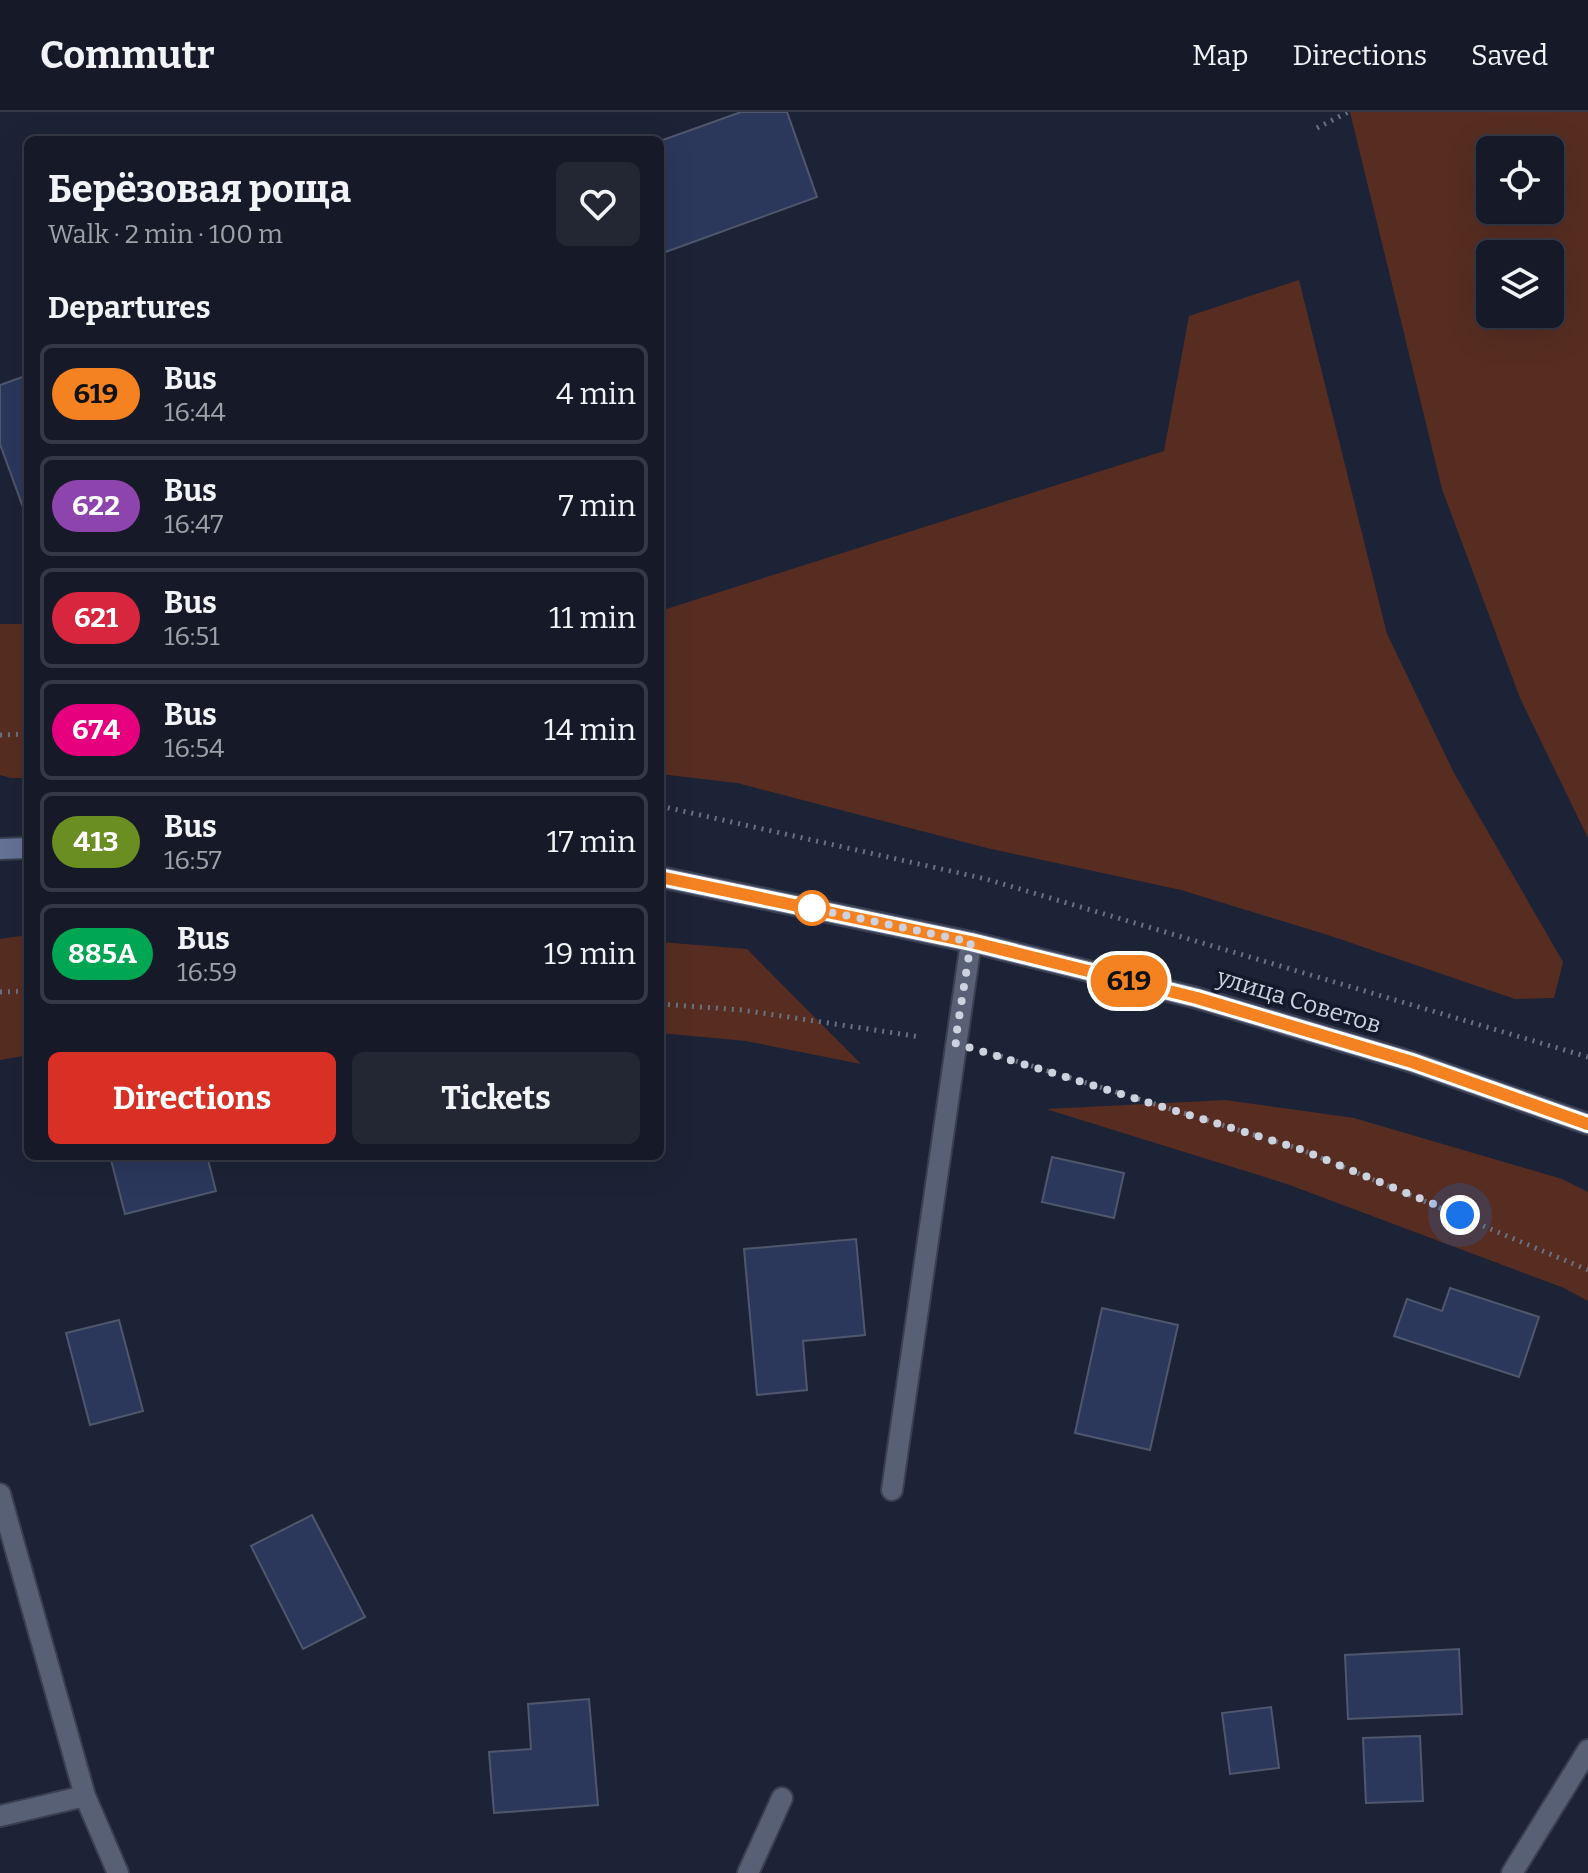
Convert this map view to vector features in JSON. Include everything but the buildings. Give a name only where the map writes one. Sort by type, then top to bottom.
[{"type":"main road","points":[[0,849],[24,848]]},
{"type":"main road","name":"улица Советов","points":[[664,878],[971,942],[1240,1010],[1412,1062],[1588,1124]]},
{"type":"street","points":[[892,1490],[971,942]]},
{"type":"street","points":[[0,1494],[85,1796],[119,1872]]},
{"type":"street","points":[[1512,1873],[1586,1757]]},
{"type":"street","points":[[0,1816],[85,1796]]},
{"type":"street","points":[[748,1873],[782,1798]]},
{"type":"path","points":[[1317,128],[1348,112]]},
{"type":"path","points":[[0,735],[24,734]]},
{"type":"path","points":[[664,807],[986,879],[1588,1057]]},
{"type":"path","points":[[0,992],[24,991]]},
{"type":"path","points":[[664,1004],[742,1010],[955,1043],[1300,1149],[1588,1270]]},
{"type":"shaded area","points":[[1350,112],[1588,112],[1588,838],[1520,698],[1442,489]]},
{"type":"shaded area","points":[[1299,280],[1387,634],[1454,773],[1563,962],[1554,998],[1515,999],[1331,936],[1181,890],[987,848],[737,783],[664,774],[664,610],[1164,451],[1189,316]]},
{"type":"shaded area","points":[[0,624],[24,624],[24,778],[0,775]]},
{"type":"shaded area","points":[[24,936],[24,1056],[0,1060],[0,939]]},
{"type":"shaded area","points":[[664,942],[747,949],[861,1064],[746,1041],[664,1033]]},
{"type":"shaded area","points":[[1225,1100],[1354,1118],[1562,1179],[1588,1192],[1588,1301],[1564,1288],[1287,1184],[1046,1109]]},
{"type":"bus line","name":"619","points":[[664,878],[971,942],[1197,998],[1412,1062],[1588,1124]]},
{"type":"route","points":[[812,908],[801,906],[971,942],[955,1043],[1300,1149],[1460,1215]]}]
